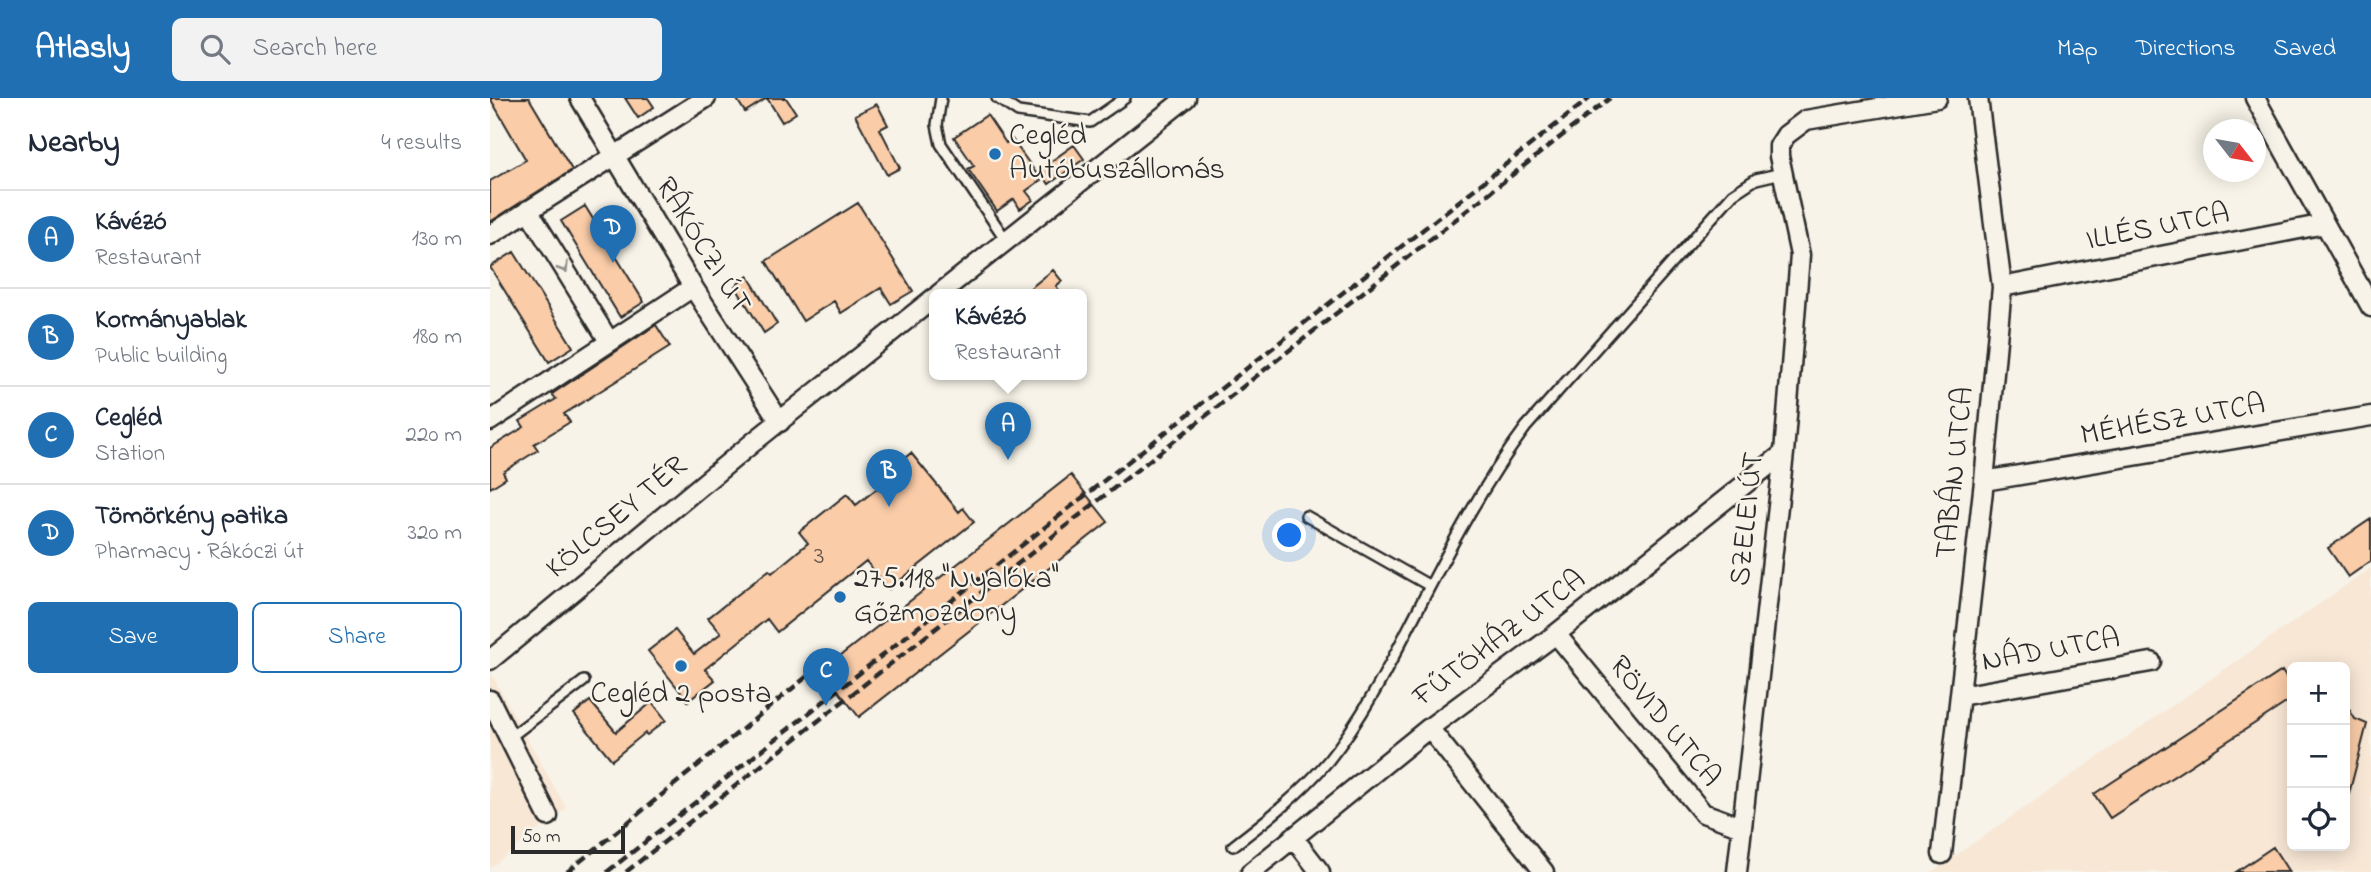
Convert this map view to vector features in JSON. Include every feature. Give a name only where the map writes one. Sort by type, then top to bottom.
[{"type":"street","name":"RÁKÓCZI ÚT","points":[[580,98],[693,286],[780,422]]},
{"type":"street","points":[[490,235],[706,98]]},
{"type":"street","points":[[945,289],[1186,98]]},
{"type":"street","name":"SZELEI ÚT","points":[[1737,872],[1784,453],[1800,255],[1782,173],[1779,146],[1786,135],[1806,120],[1937,98]]},
{"type":"street","name":"TABÁN UTCA","points":[[1942,854],[1984,481],[2002,286],[1978,98]]},
{"type":"street","points":[[2255,98],[2371,307]]},
{"type":"street","points":[[528,210],[609,341]]},
{"type":"street","name":"ILLÉS UTCA","points":[[2002,286],[2325,224]]},
{"type":"street","points":[[490,421],[693,286]]},
{"type":"street","name":"KÖLCSEY TÉR","points":[[490,660],[622,549],[929,302]]},
{"type":"street","name":"MÉHÉSZ UTCA","points":[[1984,481],[2371,416]]},
{"type":"street","name":"FŰTŐHÁZ UTCA","points":[[1251,872],[1429,728],[1556,634],[1784,453]]},
{"type":"street","name":"RÖVID UTCA","points":[[1556,634],[1703,813],[1742,827]]},
{"type":"street","name":"NÁD UTCA","points":[[1960,696],[2151,662]]},
{"type":"street","points":[[490,700],[548,816]]},
{"type":"street","points":[[1429,728],[1545,872]]},
{"type":"street","points":[[1293,837],[1320,872]]},
{"type":"lane","points":[[941,98],[937,125],[941,144],[1006,240]]},
{"type":"lane","points":[[997,98],[1018,112],[1090,122],[1125,98]]},
{"type":"lane","points":[[1233,846],[1284,806],[1314,776],[1340,744],[1388,666],[1485,485],[1541,409],[1733,194],[1756,179],[1782,173]]},
{"type":"lane","points":[[1306,516],[1430,586]]},
{"type":"lane","points":[[509,738],[584,681]]},
{"type":"shaded area","points":[[2371,568],[2371,872],[1932,872]]},
{"type":"shaded area","points":[[490,672],[566,808],[490,868]]},
{"type":"building","points":[[490,98],[529,98],[572,170],[490,222],[490,181],[526,160]]},
{"type":"building","points":[[625,98],[648,98],[654,107],[638,118]]},
{"type":"building","points":[[736,98],[767,98],[745,112]]},
{"type":"building","points":[[767,98],[786,98],[796,113],[782,122]]},
{"type":"building","points":[[877,104],[888,125],[880,129],[900,168],[887,175],[855,115]]},
{"type":"building","name":"Cegléd Autóbuszállomás","points":[[987,115],[1006,143],[1012,139],[1041,180],[1026,191],[1033,200],[1020,209],[1014,199],[997,211],[968,169],[974,166],[954,137]]},
{"type":"building","points":[[1074,145],[1084,159],[1049,184],[1039,170]]},
{"type":"building","points":[[858,203],[913,291],[891,304],[881,288],[841,313],[834,301],[803,321],[766,261]]},
{"type":"building","points":[[585,206],[644,302],[620,317],[561,221]]},
{"type":"building","points":[[514,252],[573,347],[549,362],[490,267]]},
{"type":"building","points":[[1053,270],[1062,281],[1056,286],[1058,289],[1029,289]]},
{"type":"building","points":[[748,276],[777,324],[764,333],[735,286]]},
{"type":"building","points":[[656,325],[670,347],[564,414],[570,422],[534,444],[538,450],[503,472],[506,478],[490,488],[490,448],[524,427],[520,421],[556,399],[552,394]]},
{"type":"building","points":[[911,453],[959,512],[963,508],[974,522],[889,589],[866,561],[777,632],[767,619],[705,669],[715,680],[688,701],[648,651],[675,630],[694,654],[721,633],[708,618],[769,570],[772,573],[808,543],[799,532],[847,494],[856,505],[894,475],[890,470]]},
{"type":"building","points":[[1071,475],[1108,522],[859,717],[822,670]]},
{"type":"building","points":[[2371,519],[2371,561],[2348,577],[2328,548]]},
{"type":"building","points":[[2282,671],[2287,679],[2287,702],[2110,818],[2094,794]]},
{"type":"building","points":[[590,701],[616,732],[652,702],[666,720],[612,760],[574,714]]},
{"type":"building","points":[[2350,710],[2355,719],[2367,724],[2350,790]]},
{"type":"building","points":[[2273,847],[2289,872],[2236,872]]},
{"type":"railway","points":[[607,872],[1590,98]]},
{"type":"railway","points":[[626,872],[1610,98]]},
{"type":"railway","points":[[567,872],[826,661]]},
{"type":"place","name":"Cegléd Autóbuszállomás","points":[[995,154]]},
{"type":"place","name":"Tömörkény patika","points":[[613,263]]},
{"type":"place","name":"Kávézó","points":[[1008,460]]},
{"type":"place","name":"Kormányablak","points":[[889,507]]},
{"type":"place","name":"275.118 \"Nyalóka\" Gőzmozdony","points":[[840,597]]},
{"type":"place","name":"Cegléd 2 posta","points":[[681,666]]},
{"type":"place","name":"Cegléd","points":[[826,706]]}]
